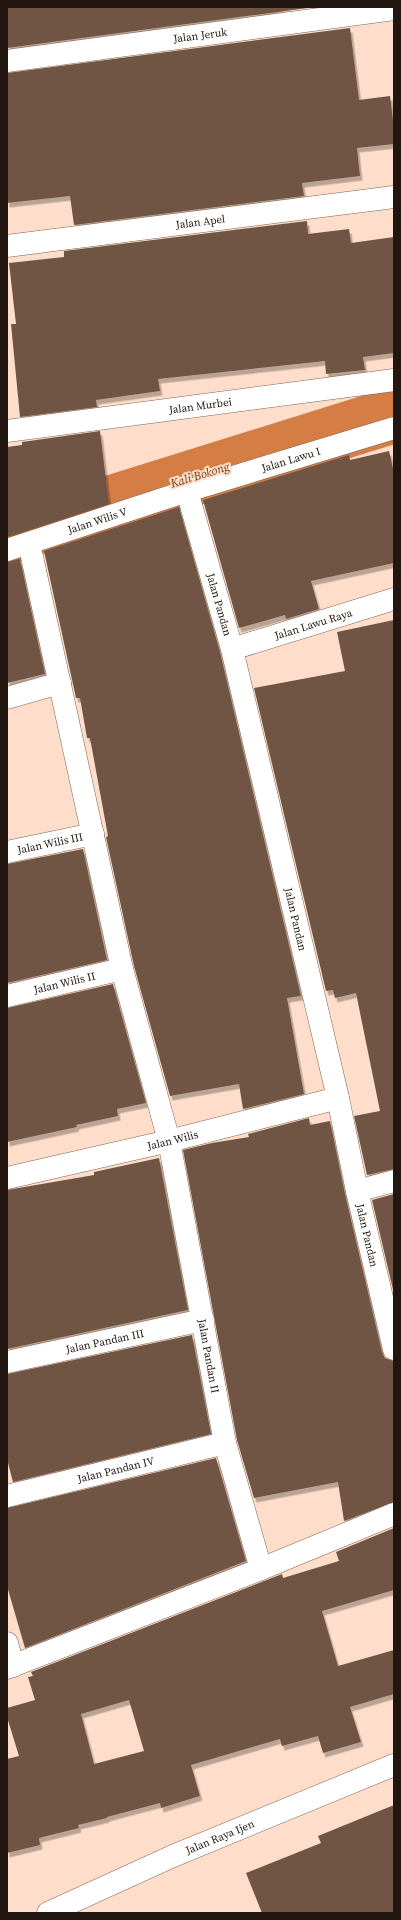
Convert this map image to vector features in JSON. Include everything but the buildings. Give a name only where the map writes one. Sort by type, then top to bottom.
[{"type":"street","name":"Jalan Jeruk","points":[[7,62],[393,12]]},
{"type":"street","name":"Jalan Apel","points":[[7,246],[394,197]]},
{"type":"street","name":"Jalan Murbei","points":[[7,431],[394,380]]},
{"type":"street","name":"Jalan Lawu I","points":[[187,491],[394,428]]},
{"type":"street","name":"Jalan Wilis V","points":[[7,550],[187,491]]},
{"type":"street","name":"Jalan Pandan","points":[[187,491],[232,649],[338,1098],[357,1191],[394,1349]]},
{"type":"street","name":"Jalan Pandan II","points":[[29,542],[122,969],[169,1141],[225,1443],[261,1568]]},
{"type":"street","name":"Jalan Lawu Raya","points":[[232,649],[394,599]]},
{"type":"street","points":[[7,698],[60,683]]},
{"type":"street","name":"Jalan Wilis III","points":[[7,852],[93,834]]},
{"type":"street","name":"Jalan Wilis II","points":[[7,996],[122,969]]},
{"type":"street","name":"Jalan Wilis","points":[[7,1178],[169,1141],[338,1098]]},
{"type":"street","points":[[357,1191],[394,1181]]},
{"type":"street","name":"Jalan Pandan III","points":[[7,1362],[203,1320]]},
{"type":"street","name":"Jalan Pandan IV","points":[[7,1496],[225,1443]]},
{"type":"street","points":[[7,1643],[10,1667],[394,1514]]},
{"type":"street","name":"Jalan Raya Ijen","points":[[48,1913],[174,1856],[394,1765]]},
{"type":"waterway","name":"Kali Bokong","points":[[7,536],[394,415]]}]
